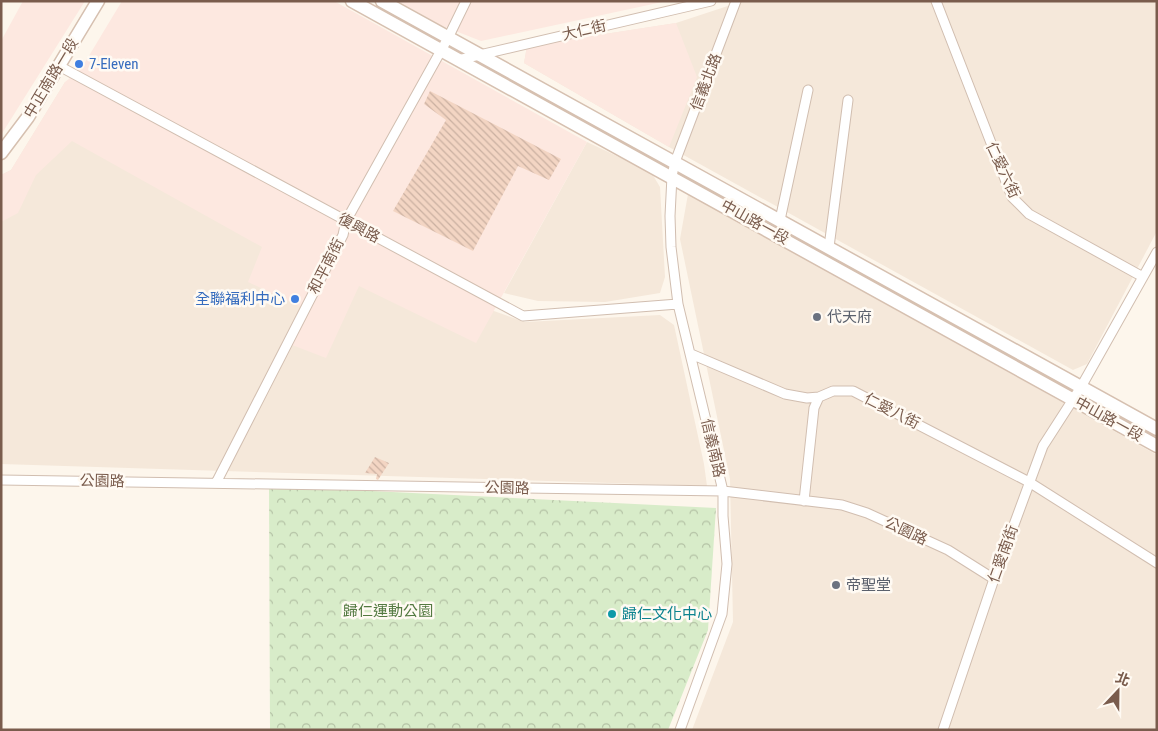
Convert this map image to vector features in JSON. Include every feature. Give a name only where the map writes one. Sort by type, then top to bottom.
[{"type":"main road","name":"中正南路一段","points":[[1,153],[28,117],[98,1]]},
{"type":"main road","name":"中山路一段","points":[[352,1],[672,176],[1157,446]]},
{"type":"main road","name":"中山路一段","points":[[382,1],[1157,429]]},
{"type":"street","name":"和平南街","points":[[216,483],[343,234],[346,221],[441,51],[466,1]]},
{"type":"street","name":"大仁街","points":[[458,60],[477,54],[711,1]]},
{"type":"street","name":"信義北路","points":[[675,162],[736,1]]},
{"type":"street","name":"仁愛六街","points":[[936,1],[1012,197],[1029,214],[1143,277]]},
{"type":"street","name":"復興路","points":[[59,66],[523,316],[678,304]]},
{"type":"street","points":[[780,220],[808,90]]},
{"type":"street","points":[[829,247],[848,100]]},
{"type":"street","name":"信義南路","points":[[675,162],[672,176],[670,247],[678,304],[723,491],[722,516],[727,564],[722,614],[680,730]]},
{"type":"street","name":"仁愛南街","points":[[943,730],[994,579],[1043,446],[1074,399],[1157,252]]},
{"type":"street","name":"仁愛八街","points":[[691,354],[785,394],[807,398],[819,397],[833,391],[853,391],[1029,482],[1157,562]]},
{"type":"street","points":[[804,501],[814,408],[819,397]]},
{"type":"street","name":"公園路","points":[[1,480],[723,491],[842,505],[867,513],[948,550],[994,579]]},
{"type":"shaded area","points":[[23,1],[85,1],[1,135],[1,41]]},
{"type":"shaded area","points":[[122,1],[334,1],[587,142],[476,343],[359,286],[326,358],[292,345],[310,311],[248,282],[262,247],[72,141],[36,175],[18,213],[1,222],[1,175],[11,170],[65,82],[81,69]]},
{"type":"shaded area","points":[[398,1],[667,1],[481,41],[440,25]]},
{"type":"shaded area","points":[[743,1],[1157,1],[1157,231],[1087,364],[1073,370],[669,147],[524,63],[527,46],[676,23]]},
{"type":"shaded area","points":[[676,23],[697,77],[669,147],[524,63],[527,46]]},
{"type":"shaded area","points":[[65,82],[480,306],[525,322],[660,315],[674,325],[707,486],[1,464],[1,175],[11,170]]},
{"type":"shaded area","points":[[587,142],[651,172],[660,187],[665,277],[660,293],[605,302],[538,301],[504,293]]},
{"type":"shaded area","points":[[688,194],[1157,455],[1157,730],[692,730],[733,622],[730,479],[680,239]]},
{"type":"green space","name":"歸仁運動公園","points":[[269,486],[716,508],[708,630],[668,730],[270,730]]},
{"type":"building","points":[[430,91],[561,159],[549,180],[518,166],[473,251],[393,211],[446,120],[424,104]]},
{"type":"building","points":[[375,457],[389,463],[378,480],[376,479],[377,474],[365,473]]},
{"type":"place","name":"7-Eleven","points":[[79,64]]},
{"type":"place","name":"全聯福利中心","points":[[295,299]]},
{"type":"place","name":"代天府","points":[[817,317]]},
{"type":"place","name":"帝聖堂","points":[[836,585]]},
{"type":"place","name":"歸仁文化中心","points":[[612,614]]}]
